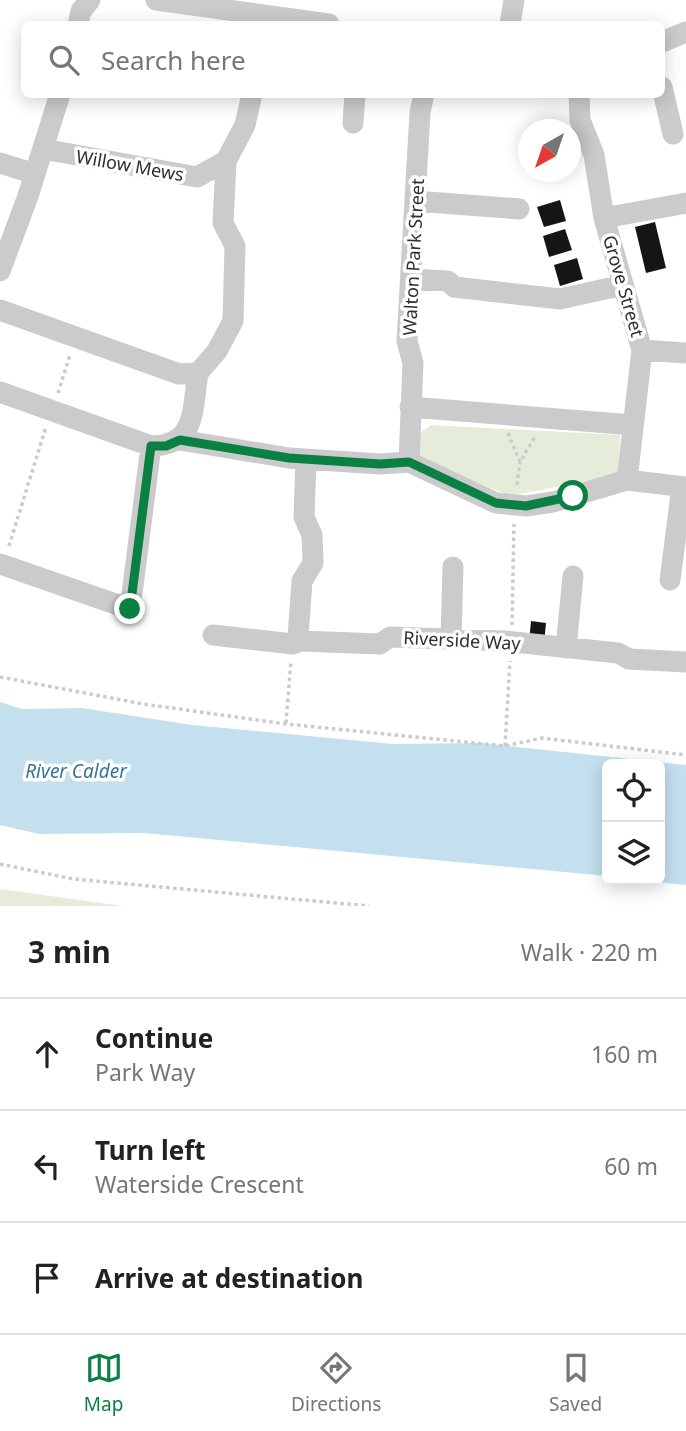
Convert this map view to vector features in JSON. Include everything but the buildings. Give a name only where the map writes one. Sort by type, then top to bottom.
[{"type":"street","points":[[79,21],[81,11],[90,0]]},
{"type":"street","points":[[156,0],[229,5],[269,20]]},
{"type":"street","points":[[510,21],[514,0]]},
{"type":"street","points":[[665,40],[686,32]]},
{"type":"street","points":[[0,271],[59,98]]},
{"type":"street","points":[[188,374],[217,351],[233,321],[235,246],[223,223],[226,161],[245,125],[251,98]]},
{"type":"street","points":[[353,123],[355,98]]},
{"type":"street","name":"Walton Park Street","points":[[409,462],[413,363],[407,341],[420,112],[423,98]]},
{"type":"street","name":"Grove Street","points":[[579,98],[580,120],[594,155],[604,218],[642,350],[626,480]]},
{"type":"street","points":[[665,98],[673,134]]},
{"type":"street","name":"Willow Mews","points":[[43,149],[197,177],[226,161]]},
{"type":"street","points":[[0,163],[35,174]]},
{"type":"street","points":[[415,201],[519,209]]},
{"type":"street","points":[[604,218],[686,203]]},
{"type":"street","points":[[411,279],[449,281],[454,287],[560,299],[623,285]]},
{"type":"street","points":[[0,310],[188,374]]},
{"type":"street","points":[[642,350],[686,353]]},
{"type":"street","points":[[180,440],[189,425],[188,374]]},
{"type":"street","points":[[0,391],[151,446],[166,446],[180,440],[306,460],[380,464],[409,462],[496,503],[514,505],[553,502],[626,480],[684,487],[670,580]]},
{"type":"street","points":[[410,407],[633,425]]},
{"type":"street","points":[[1,565],[130,609],[151,446]]},
{"type":"street","points":[[297,643],[302,581],[313,563],[312,535],[304,517],[306,460]]},
{"type":"street","points":[[451,639],[453,567]]},
{"type":"street","points":[[566,648],[573,576]]},
{"type":"street","name":"Riverside Way","points":[[213,635],[297,643],[380,644],[390,637],[451,639],[618,653],[629,659],[686,662]]},
{"type":"path","points":[[1,565],[71,358],[62,333]]},
{"type":"path","points":[[505,415],[505,428],[520,462]]},
{"type":"path","points":[[514,505],[520,462],[546,418]]},
{"type":"path","points":[[286,723],[297,643]]},
{"type":"path","points":[[0,677],[143,704],[286,723],[505,746],[542,738],[686,755]]},
{"type":"path","points":[[0,864],[73,879],[369,906]]},
{"type":"green space","points":[[431,425],[620,435],[618,473],[510,496],[417,458],[421,432]]},
{"type":"green space","points":[[0,889],[123,906],[0,906]]},
{"type":"water","name":"River Calder","points":[[0,702],[22,709],[82,708],[192,725],[393,744],[481,743],[630,759],[602,759],[602,876],[144,833],[39,834],[0,825]]},
{"type":"water","name":"River Calder","points":[[665,763],[686,765],[686,885],[665,883]]},
{"type":"route","points":[[130,609],[151,446],[166,446],[180,440],[289,458],[380,464],[409,462],[496,503],[526,506],[573,496]]}]
